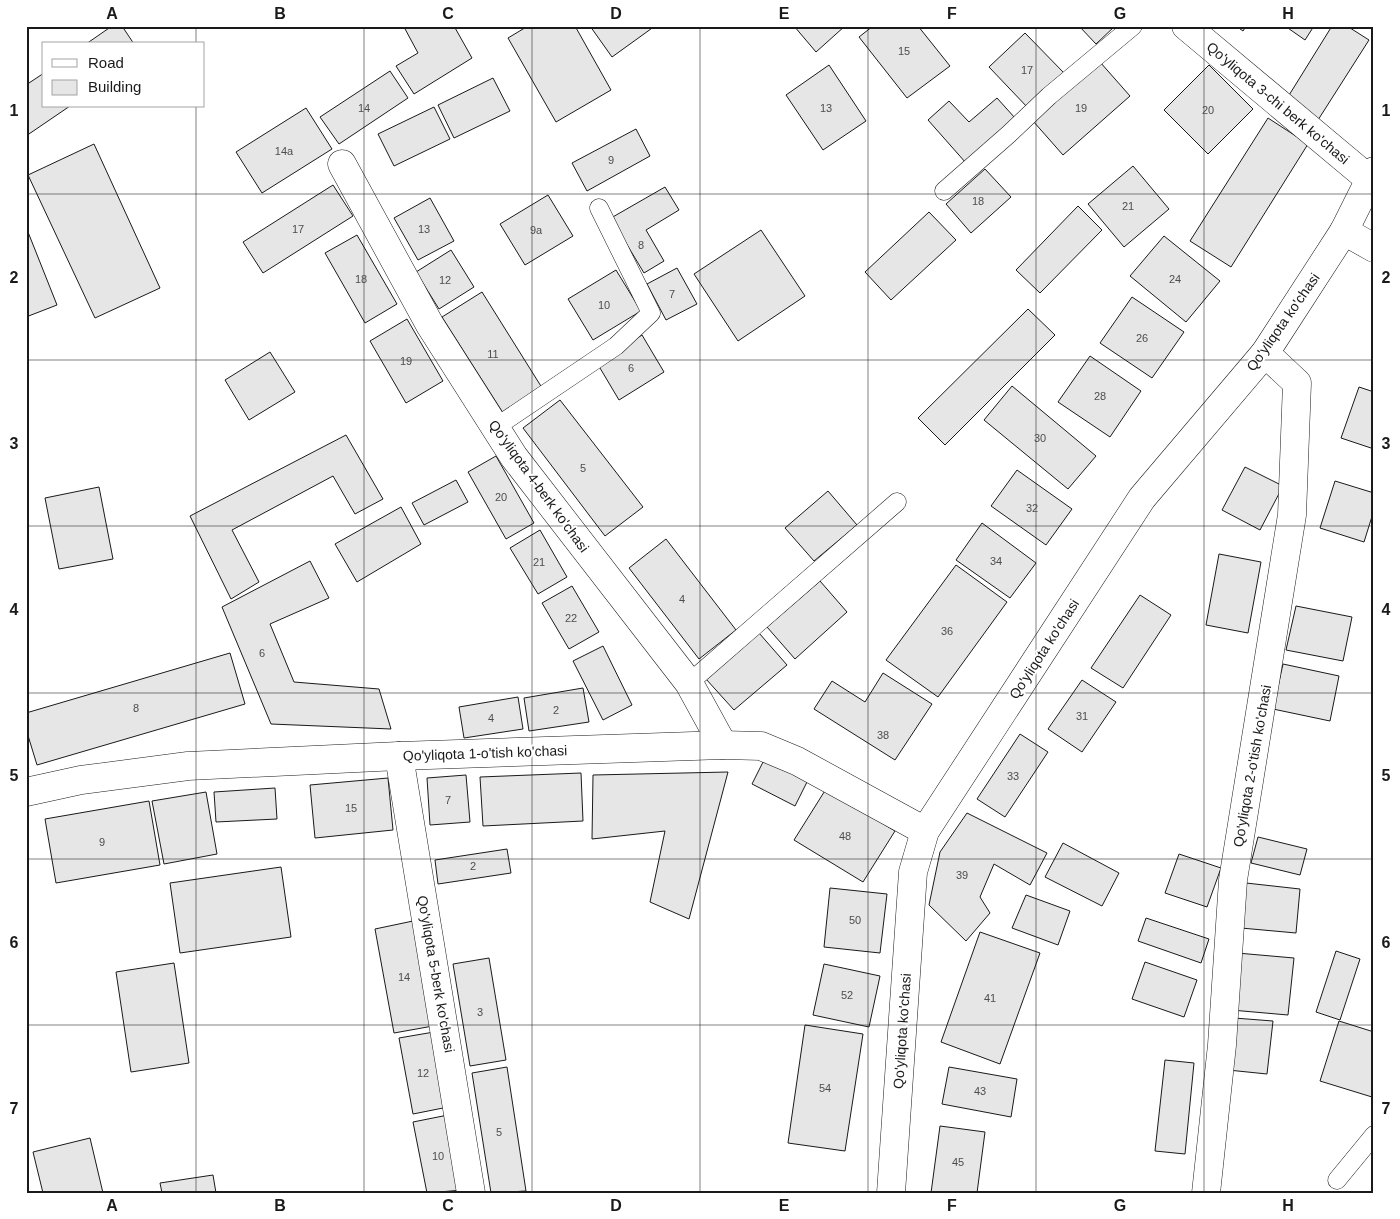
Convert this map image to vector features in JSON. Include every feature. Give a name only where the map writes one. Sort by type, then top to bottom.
[{"type":"street","name":"Qo'yliqota 3-chi berk ko'chasi","points":[[1186,26],[1371,175]]},
{"type":"street","name":"Qo'yliqota 4-berk ko'chasi","points":[[342,164],[430,326],[520,464],[689,683],[723,745]]},
{"type":"street","name":"Qo'yliqota ko'chasi","points":[[891,1193],[914,872],[925,831],[1142,498],[1265,354],[1344,231],[1371,175]]},
{"type":"street","points":[[1344,231],[1374,248]]},
{"type":"street","name":"Qo'yliqota 2-o'tish ko'chasi","points":[[1206,1193],[1222,1045],[1233,880],[1292,515],[1297,382],[1265,354]]},
{"type":"street","name":"Qo'yliqota 1-o'tish ko'chasi","points":[[26,792],[81,780],[188,766],[399,756],[723,745],[761,746],[779,753],[925,831]]},
{"type":"street","name":"Qo'yliqota 5-berk ko'chasi","points":[[399,756],[471,1193]]},
{"type":"lane","points":[[944,191],[1049,96],[1133,26]]},
{"type":"lane","points":[[496,427],[616,346],[651,313],[599,208]]},
{"type":"lane","points":[[689,683],[897,502]]},
{"type":"lane","points":[[1336,1180],[1374,1135]]},
{"type":"building","points":[[112,26],[122,26],[133,42],[89,42]]},
{"type":"building","points":[[405,26],[454,26],[472,58],[414,94],[396,66],[418,53]]},
{"type":"building","points":[[528,26],[575,26],[611,90],[556,122],[508,38]]},
{"type":"building","points":[[590,26],[655,26],[612,57]]},
{"type":"building","points":[[794,26],[845,26],[816,52]]},
{"type":"building","points":[[873,26],[918,26],[950,66],[907,98],[859,37]]},
{"type":"building","points":[[1079,26],[1115,26],[1096,44]]},
{"type":"building","points":[[1236,26],[1246,26],[1243,31]]},
{"type":"building","points":[[1285,26],[1314,26],[1305,40]]},
{"type":"building","points":[[1332,26],[1347,26],[1369,40],[1318,120],[1286,100]]},
{"type":"building","points":[[1025,33],[1065,74],[1029,109],[989,67]]},
{"type":"building","points":[[1100,62],[1130,96],[1063,155],[1033,121]]},
{"type":"building","points":[[829,65],[866,121],[823,150],[786,95]]},
{"type":"building","points":[[1209,65],[1253,109],[1208,154],[1164,110]]},
{"type":"building","points":[[390,71],[408,98],[339,144],[320,117]]},
{"type":"building","points":[[42,74],[42,108],[67,108],[26,136],[26,85]]},
{"type":"building","points":[[493,78],[510,111],[454,138],[438,105]]},
{"type":"building","points":[[997,98],[1015,118],[966,163],[928,120],[949,101],[969,122]]},
{"type":"building","points":[[434,107],[450,139],[394,166],[378,134]]},
{"type":"building","points":[[306,108],[332,149],[262,193],[236,152]]},
{"type":"building","points":[[1268,118],[1308,144],[1231,267],[1190,241]]},
{"type":"building","points":[[636,129],[650,156],[587,191],[572,163]]},
{"type":"building","points":[[94,144],[160,288],[95,318],[28,175]]},
{"type":"building","points":[[1133,166],[1169,209],[1124,247],[1088,204]]},
{"type":"building","points":[[985,169],[1011,197],[971,233],[946,204]]},
{"type":"building","points":[[333,185],[353,216],[263,273],[243,242]]},
{"type":"building","points":[[665,187],[679,210],[646,230],[664,261],[644,273],[611,218]]},
{"type":"building","points":[[548,195],[573,236],[525,265],[500,224]]},
{"type":"building","points":[[430,198],[454,241],[418,260],[394,218]]},
{"type":"building","points":[[1078,206],[1102,230],[1040,293],[1016,270]]},
{"type":"building","points":[[929,212],[956,240],[891,300],[865,272]]},
{"type":"building","points":[[26,227],[57,305],[26,317]]},
{"type":"building","points":[[761,230],[805,296],[738,341],[694,274]]},
{"type":"building","points":[[357,235],[397,304],[365,323],[325,253]]},
{"type":"building","points":[[1164,236],[1220,281],[1186,322],[1130,276]]},
{"type":"building","points":[[451,250],[474,287],[439,309],[416,272]]},
{"type":"building","points":[[677,268],[697,304],[666,320],[647,284]]},
{"type":"building","points":[[616,270],[641,311],[593,340],[568,299]]},
{"type":"building","points":[[482,292],[544,391],[505,416],[442,317]]},
{"type":"building","points":[[1132,297],[1184,332],[1152,378],[1100,343]]},
{"type":"building","points":[[1028,309],[1055,335],[945,445],[918,418]]},
{"type":"building","points":[[407,319],[443,381],[406,403],[370,341]]},
{"type":"building","points":[[642,335],[664,372],[619,400],[597,363]]},
{"type":"building","points":[[270,352],[295,392],[249,420],[225,380]]},
{"type":"building","points":[[1090,356],[1141,391],[1110,437],[1058,402]]},
{"type":"building","points":[[1012,386],[1096,456],[1068,489],[984,420]]},
{"type":"building","points":[[1359,387],[1374,392],[1374,449],[1341,438]]},
{"type":"building","points":[[560,400],[643,507],[605,536],[523,428]]},
{"type":"building","points":[[346,435],[383,499],[355,514],[333,476],[232,530],[259,582],[231,599],[190,516]]},
{"type":"building","points":[[496,456],[534,523],[506,539],[468,472]]},
{"type":"building","points":[[1245,467],[1283,486],[1260,530],[1222,510]]},
{"type":"building","points":[[1017,470],[1072,509],[1046,545],[991,506]]},
{"type":"building","points":[[456,480],[468,502],[424,525],[412,503]]},
{"type":"building","points":[[1335,481],[1374,493],[1374,510],[1364,542],[1320,528]]},
{"type":"building","points":[[99,487],[113,559],[59,569],[45,498]]},
{"type":"building","points":[[828,491],[857,525],[814,561],[785,528]]},
{"type":"building","points":[[401,507],[421,544],[357,582],[335,544]]},
{"type":"building","points":[[982,523],[1036,563],[1010,598],[956,560]]},
{"type":"building","points":[[540,530],[567,577],[538,594],[510,548]]},
{"type":"building","points":[[666,539],[736,630],[699,659],[629,568]]},
{"type":"building","points":[[1219,554],[1261,562],[1248,633],[1206,625]]},
{"type":"building","points":[[310,561],[329,598],[270,624],[294,682],[379,689],[391,729],[271,724],[222,607]]},
{"type":"building","points":[[956,565],[1007,602],[938,697],[886,660]]},
{"type":"building","points":[[820,581],[847,612],[795,659],[767,627]]},
{"type":"building","points":[[572,586],[599,632],[569,649],[542,603]]},
{"type":"building","points":[[1140,595],[1171,615],[1123,688],[1091,668]]},
{"type":"building","points":[[1296,606],[1352,617],[1343,661],[1286,650]]},
{"type":"building","points":[[759,633],[787,665],[734,710],[706,679]]},
{"type":"building","points":[[603,646],[632,705],[603,720],[573,661]]},
{"type":"building","points":[[230,653],[245,704],[37,765],[26,729],[26,713]]},
{"type":"building","points":[[1283,664],[1339,676],[1330,721],[1273,709]]},
{"type":"building","points":[[883,673],[932,704],[895,760],[814,709],[832,681],[865,702]]},
{"type":"building","points":[[1082,680],[1116,702],[1082,752],[1048,729]]},
{"type":"building","points":[[583,688],[589,722],[529,731],[524,698]]},
{"type":"building","points":[[518,697],[523,729],[464,738],[459,707]]},
{"type":"building","points":[[1020,734],[1048,752],[1005,817],[977,799]]},
{"type":"building","points":[[765,758],[808,780],[795,806],[752,784]]},
{"type":"building","points":[[728,772],[689,919],[650,902],[665,831],[592,839],[593,775]]},
{"type":"building","points":[[581,773],[583,821],[483,826],[480,777]]},
{"type":"building","points":[[466,775],[470,822],[430,825],[427,778]]},
{"type":"building","points":[[388,778],[393,830],[315,838],[310,785]]},
{"type":"building","points":[[275,788],[277,819],[216,822],[214,792]]},
{"type":"building","points":[[826,789],[895,831],[863,882],[794,840]]},
{"type":"building","points":[[206,792],[217,854],[164,864],[152,801]]},
{"type":"building","points":[[149,801],[160,865],[56,883],[45,819]]},
{"type":"building","points":[[967,813],[1047,853],[1030,885],[994,864],[980,897],[990,913],[966,941],[929,905],[940,852]]},
{"type":"building","points":[[1258,837],[1307,849],[1300,875],[1251,863]]},
{"type":"building","points":[[1063,843],[1119,873],[1102,906],[1045,877]]},
{"type":"building","points":[[507,849],[511,873],[438,884],[435,860]]},
{"type":"building","points":[[1179,854],[1221,868],[1207,907],[1165,893]]},
{"type":"building","points":[[281,867],[291,937],[180,953],[170,883]]},
{"type":"building","points":[[1246,883],[1300,889],[1296,933],[1241,928]]},
{"type":"building","points":[[830,888],[887,894],[880,953],[824,947]]},
{"type":"building","points":[[1026,895],[1070,911],[1058,945],[1012,928]]},
{"type":"building","points":[[1146,918],[1209,939],[1201,963],[1138,941]]},
{"type":"building","points":[[413,921],[433,1026],[394,1033],[375,929]]},
{"type":"building","points":[[980,932],[1040,953],[1000,1064],[941,1042]]},
{"type":"building","points":[[1336,951],[1360,959],[1340,1020],[1316,1012]]},
{"type":"building","points":[[1237,953],[1294,958],[1288,1015],[1231,1010]]},
{"type":"building","points":[[489,958],[506,1060],[470,1066],[453,964]]},
{"type":"building","points":[[1145,962],[1197,980],[1184,1017],[1132,999]]},
{"type":"building","points":[[174,963],[189,1063],[131,1072],[116,972]]},
{"type":"building","points":[[824,964],[880,976],[869,1027],[813,1015]]},
{"type":"building","points":[[1234,1018],[1273,1021],[1267,1074],[1228,1070]]},
{"type":"building","points":[[1339,1021],[1374,1032],[1374,1090],[1372,1097],[1320,1081]]},
{"type":"building","points":[[805,1025],[863,1034],[845,1151],[788,1143]]},
{"type":"building","points":[[434,1032],[448,1107],[413,1114],[399,1038]]},
{"type":"building","points":[[1165,1060],[1194,1063],[1185,1154],[1155,1151]]},
{"type":"building","points":[[507,1067],[526,1191],[491,1193],[472,1073]]},
{"type":"building","points":[[949,1067],[1017,1079],[1011,1117],[942,1104]]},
{"type":"building","points":[[448,1115],[463,1190],[427,1193],[413,1122]]},
{"type":"building","points":[[940,1126],[985,1132],[977,1193],[931,1193]]},
{"type":"building","points":[[90,1138],[103,1193],[43,1193],[33,1152]]},
{"type":"building","points":[[213,1175],[216,1193],[162,1193],[160,1183]]}]
